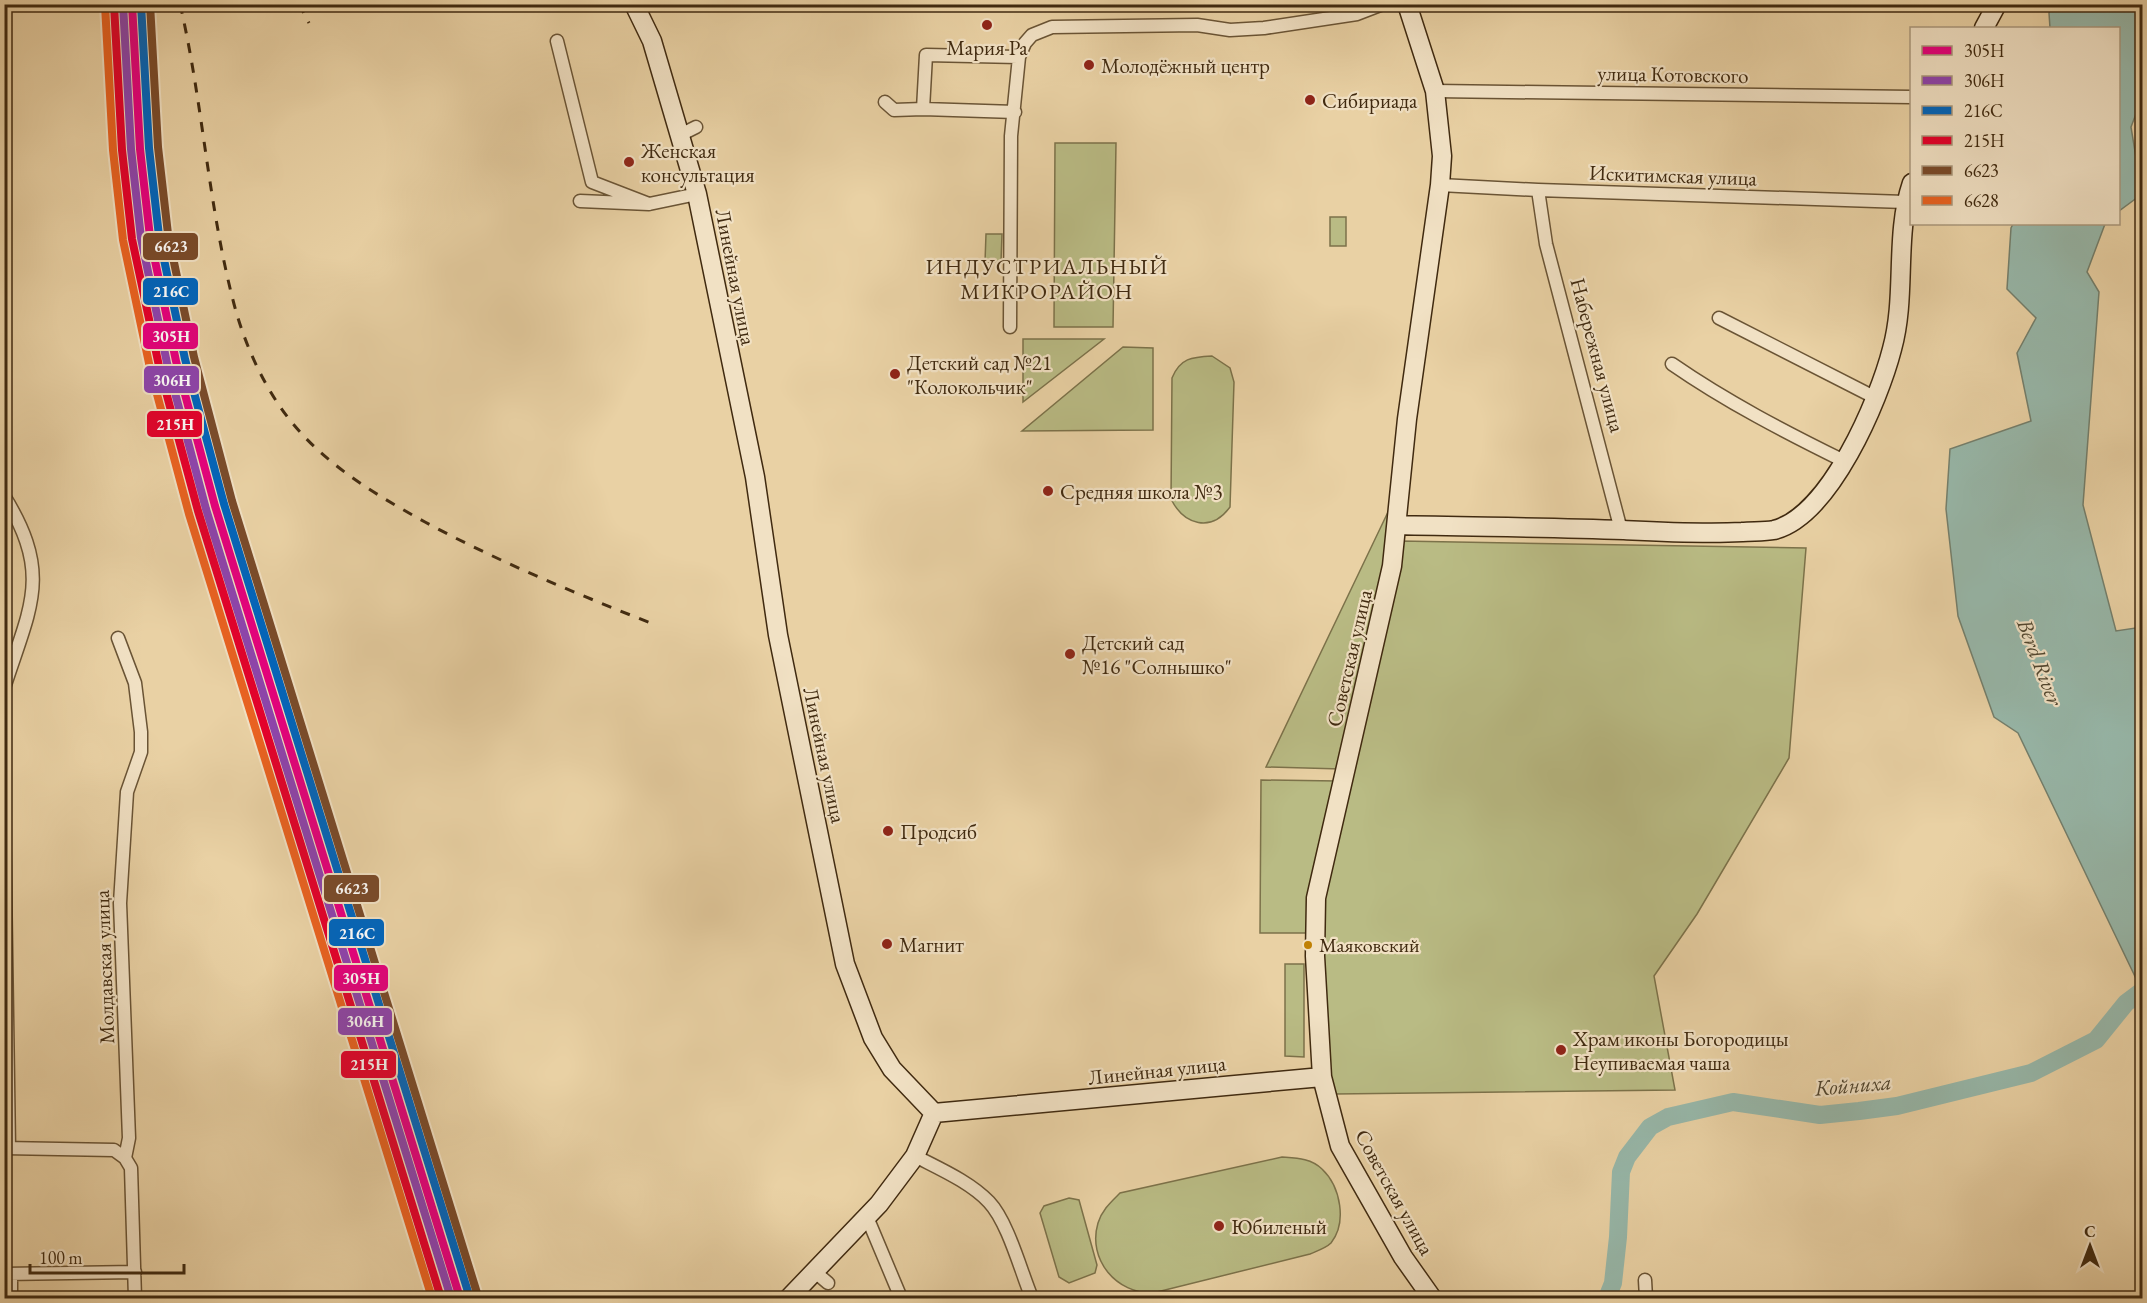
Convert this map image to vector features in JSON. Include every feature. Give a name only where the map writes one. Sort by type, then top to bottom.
[{"type":"main road","name":"Линейная улица","points":[[634,4],[652,41],[688,131],[697,195],[754,477],[780,646],[845,964],[873,1038],[892,1069],[934,1113],[1322,1077]]},
{"type":"main road","name":"Советская улица","points":[[1407,4],[1435,91],[1442,156],[1440,185],[1407,419],[1397,525],[1386,600],[1316,898],[1315,956],[1322,1077],[1340,1146],[1403,1257],[1432,1299]]},
{"type":"main road","points":[[1985,27],[1997,4]]},
{"type":"main road","points":[[1397,525],[1706,534],[1774,530],[1808,508],[1846,462],[1876,398],[1893,349],[1899,316],[1905,202],[1910,186]]},
{"type":"main road","points":[[789,1299],[822,1278],[915,1156],[934,1113]]},
{"type":"street","points":[[1010,327],[1011,136],[1019,57],[1025,43],[1032,35],[1052,27],[1197,25],[1230,30],[1264,28],[1357,14],[1383,4]]},
{"type":"street","points":[[557,41],[592,182],[649,204]]},
{"type":"street","points":[[923,109],[926,55],[1019,57]]},
{"type":"street","name":"улица Котовского","points":[[1435,91],[1910,97]]},
{"type":"street","points":[[885,102],[894,110],[1015,112]]},
{"type":"street","name":"Искитимская улица","points":[[1440,185],[1905,202]]},
{"type":"street","name":"Набережная улица","points":[[1538,190],[1546,244],[1621,530]]},
{"type":"street","points":[[580,201],[649,204],[697,195]]},
{"type":"street","points":[[1719,318],[1876,398]]},
{"type":"street","points":[[1672,364],[1720,397],[1764,422],[1846,462]]},
{"type":"street","points":[[4,496],[21,522],[33,557],[34,594],[4,688]]},
{"type":"street","name":"Молдавская улица","points":[[118,638],[135,683],[141,732],[141,752],[127,792],[120,903],[129,1138],[125,1158],[131,1168],[135,1299]]},
{"type":"street","points":[[4,816],[7,1148],[114,1150],[125,1158]]},
{"type":"street","points":[[915,1156],[955,1177],[989,1202],[1007,1232],[1032,1299]]},
{"type":"street","points":[[867,1217],[901,1299]]},
{"type":"street","points":[[11,1299],[8,1274],[135,1272]]},
{"type":"street","points":[[1645,1280],[1646,1299]]},
{"type":"green space","points":[[1055,143],[1116,143],[1113,327],[1054,327]]},
{"type":"green space","points":[[1330,217],[1346,217],[1346,246],[1330,246]]},
{"type":"green space","points":[[986,234],[1002,234],[1001,262],[985,262]]},
{"type":"green space","points":[[1023,339],[1104,339],[1023,402]]},
{"type":"green space","points":[[1123,347],[1153,348],[1153,430],[1022,431]]},
{"type":"green space","points":[[1212,356],[1230,368],[1234,382],[1230,507],[1223,515],[1206,523],[1190,520],[1176,508],[1171,499],[1172,378],[1179,366],[1188,360]]},
{"type":"green space","points":[[1388,512],[1394,516],[1341,769],[1266,767]]},
{"type":"green space","points":[[1400,541],[1806,548],[1789,758],[1697,914],[1654,976],[1675,1090],[1335,1094],[1325,1049],[1319,901]]},
{"type":"green space","points":[[1261,780],[1337,781],[1309,933],[1260,933]]},
{"type":"green space","points":[[1285,964],[1304,964],[1304,1057],[1285,1056]]},
{"type":"green space","name":"Юбиленый","points":[[1282,1157],[1303,1159],[1318,1165],[1334,1185],[1340,1205],[1339,1226],[1336,1235],[1327,1246],[1310,1254],[1153,1293],[1128,1288],[1117,1281],[1101,1262],[1096,1237],[1098,1223],[1104,1210],[1120,1193]]},
{"type":"green space","points":[[1069,1198],[1079,1200],[1097,1265],[1095,1273],[1069,1283],[1059,1277],[1040,1213],[1044,1206]]},
{"type":"water","points":[[2053,5],[2142,5],[2142,98],[2131,127],[2142,194],[2120,210],[2120,27],[2050,27],[2049,13]]},
{"type":"water","name":"Berd River","points":[[2012,225],[2105,225],[2087,272],[2099,292],[2083,505],[2116,631],[2142,627],[2142,991],[2018,733],[1994,717],[1958,616],[1946,509],[1950,449],[2031,421],[2017,353],[2036,318],[2007,289]]},
{"type":"waterway","name":"Койниха","points":[[1607,1298],[1613,1283],[1621,1172],[1627,1157],[1650,1127],[1668,1117],[1733,1102],[1820,1115],[1897,1106],[2031,1073],[2096,1040],[2126,1003],[2142,991]]},
{"type":"railway","points":[[180,4],[218,229],[234,304],[244,336],[258,368],[284,412],[308,440],[338,467],[407,512],[509,564],[653,624]]},
{"type":"railway","points":[[299,4],[309,23]]},
{"type":"transit line","name":"306Н","points":[[123,4],[131,149],[141,238],[167,363],[206,509],[451,1298]]},
{"type":"transit line","name":"305Н","points":[[132,4],[140,149],[150,237],[176,361],[215,506],[460,1298]]},
{"type":"transit line","name":"216С","points":[[141,4],[149,148],[159,236],[185,359],[224,504],[469,1295]]},
{"type":"transit line","name":"6623","points":[[150,4],[158,147],[168,234],[194,357],[232,501],[477,1293]]},
{"type":"transit line","name":"6628","points":[[105,5],[113,150],[123,240],[150,368],[189,514],[432,1298]]},
{"type":"transit line","name":"215Н","points":[[114,5],[122,150],[132,239],[159,366],[198,511],[441,1298]]},
{"type":"place","name":"Мария Ра","points":[[987,25]]},
{"type":"place","name":"Молодёжный центр","points":[[1089,65]]},
{"type":"place","name":"Сибириада","points":[[1310,100]]},
{"type":"place","name":"Женская консультация","points":[[629,162]]},
{"type":"place","name":"Детский сад №21 \"Колокольчик\"","points":[[895,374]]},
{"type":"place","name":"Средняя школа №3","points":[[1048,491]]},
{"type":"place","name":"Детский сад №16 \"Солнышко\"","points":[[1070,654]]},
{"type":"place","name":"Продсиб","points":[[888,831]]},
{"type":"place","name":"Магнит","points":[[887,944]]},
{"type":"place","name":"Маяковский","points":[[1308,945]]},
{"type":"place","name":"Храм иконы Богородицы Неупиваемая чаша","points":[[1561,1050]]},
{"type":"place","name":"Юбиленый","points":[[1219,1226]]},
{"type":"district","name":"ИНДУСТРИАЛЬНЫЙ МИКРОРАЙОН","points":[[1047,278]]}]
